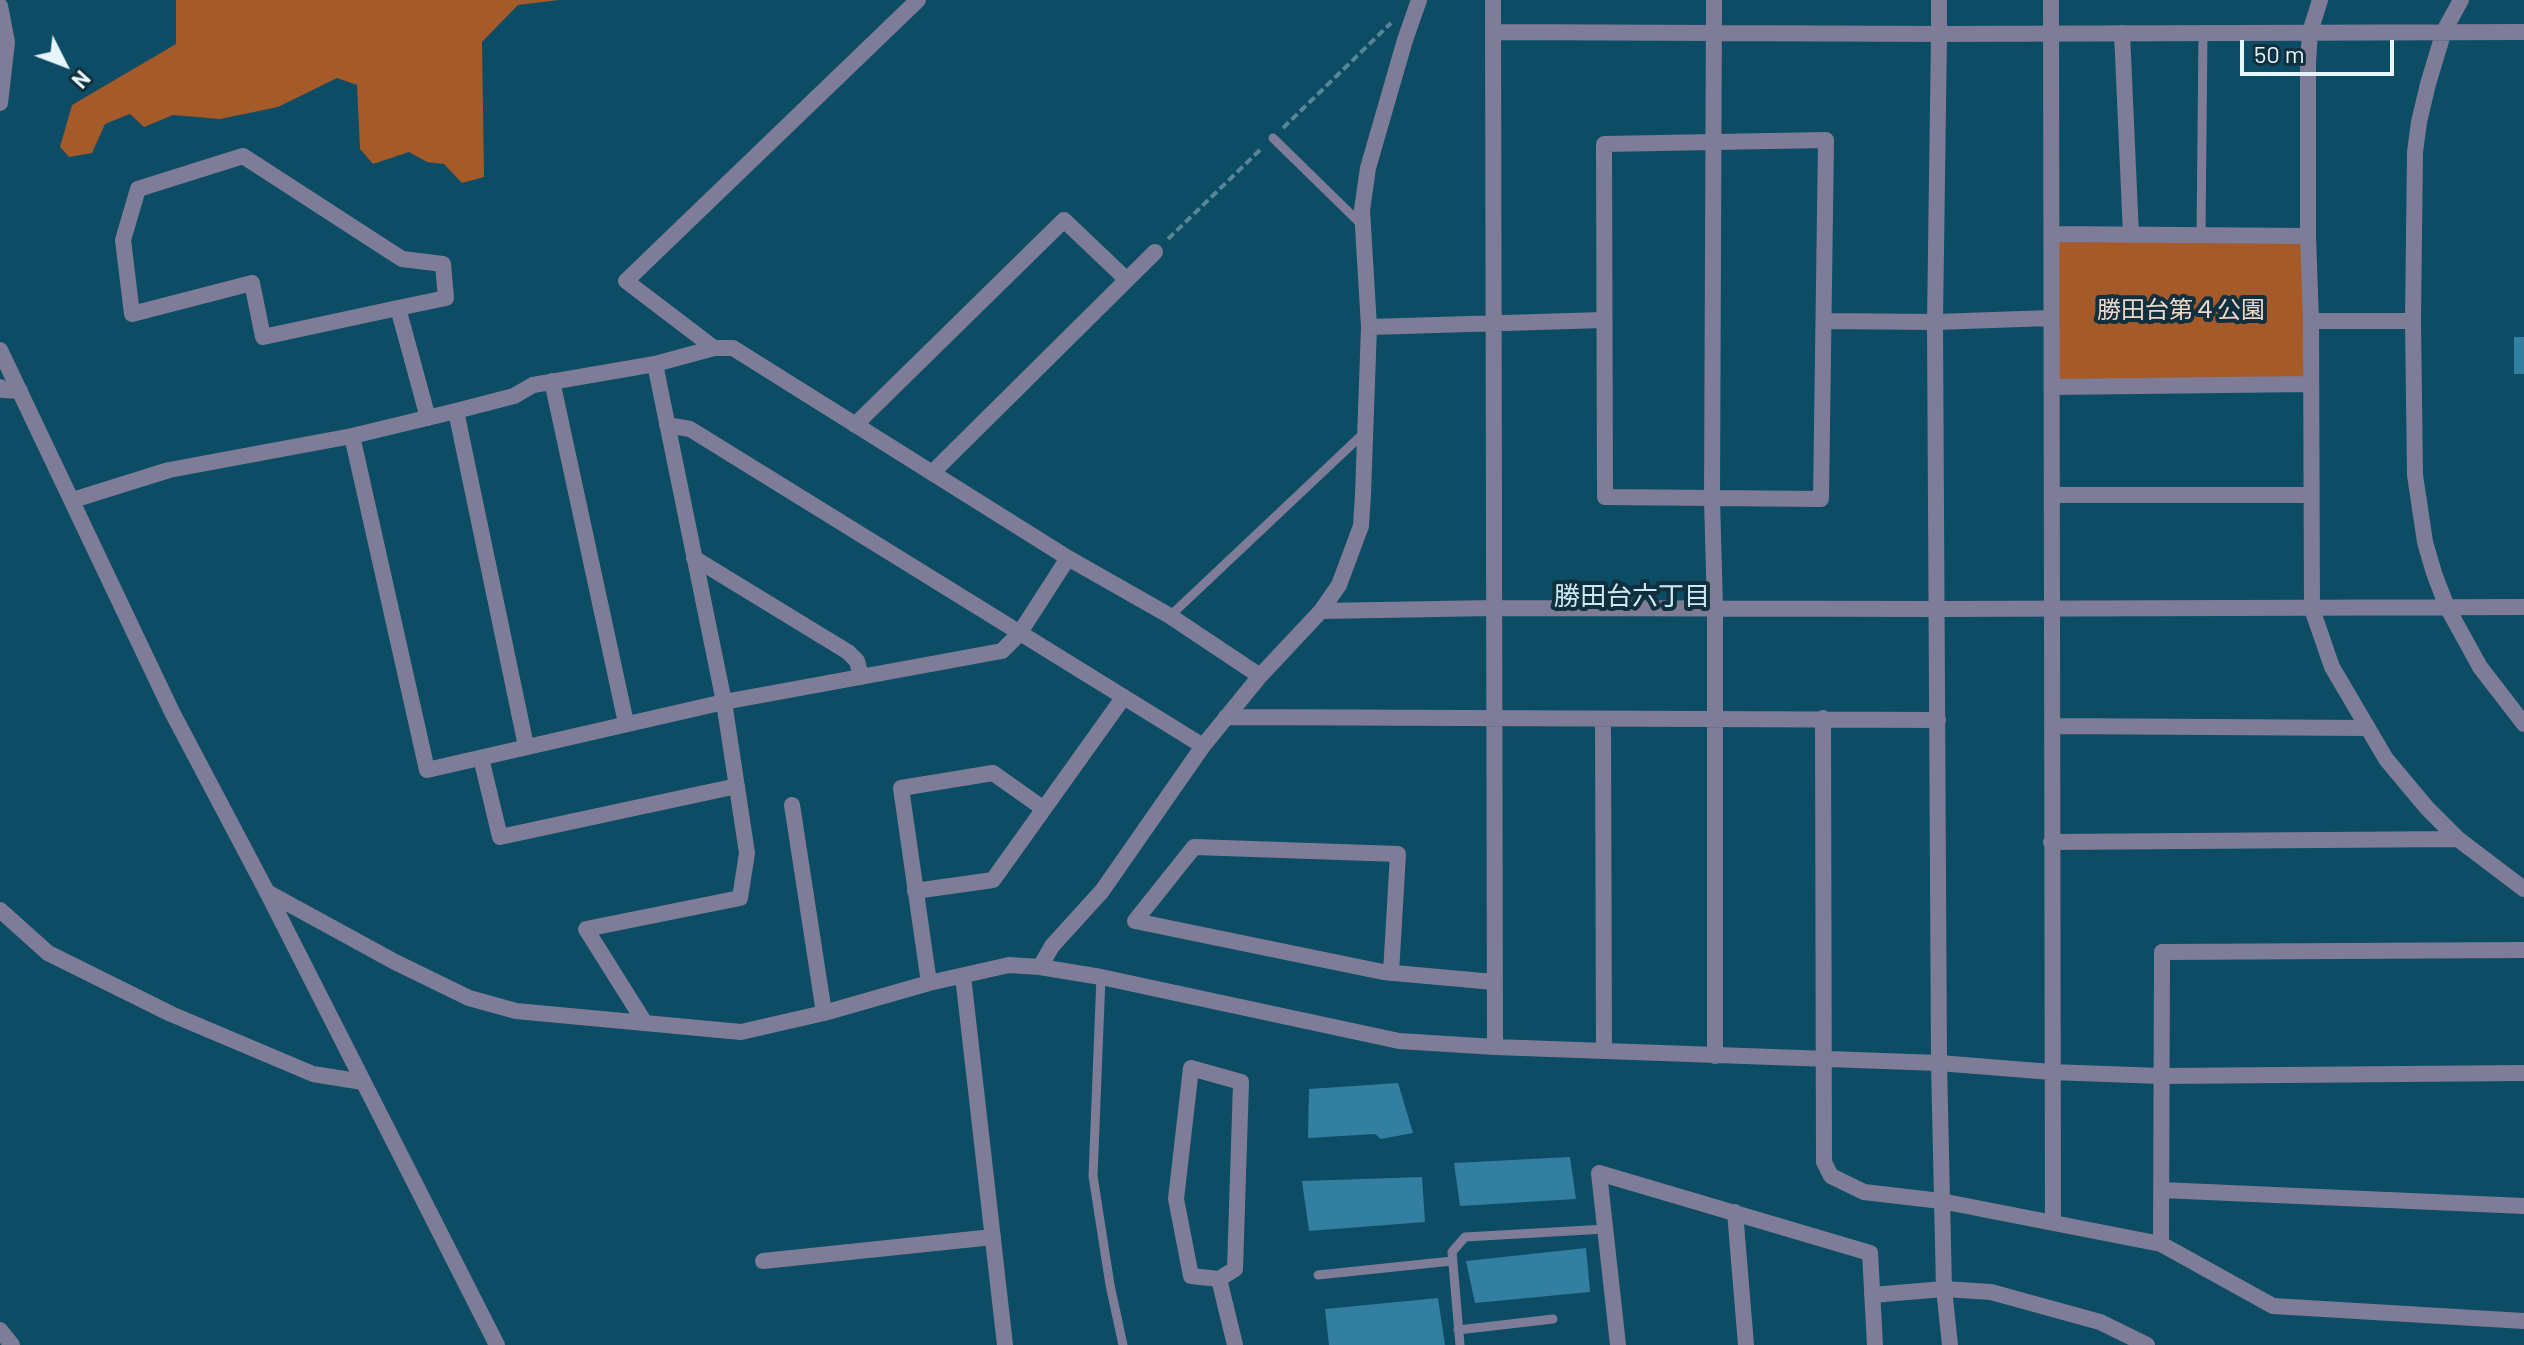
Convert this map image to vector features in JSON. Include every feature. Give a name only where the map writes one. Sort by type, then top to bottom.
[{"type":"street","points":[[714,348],[626,281],[918,0]]},
{"type":"street","points":[[1040,967],[1052,946],[1102,891],[1203,746],[1260,676],[1321,611],[1339,585],[1361,526],[1369,327],[1362,210],[1368,168],[1419,0]]},
{"type":"street","points":[[1493,0],[1495,1047]]},
{"type":"street","points":[[1714,0],[1712,499],[1715,609],[1715,1056]]},
{"type":"street","points":[[1939,0],[1935,322],[1939,1063],[1944,1289],[1950,1345]]},
{"type":"street","points":[[2051,0],[2053,1221]]},
{"type":"street","points":[[2320,0],[2310,32],[2308,62],[2312,609],[2332,667],[2393,767],[2458,839],[2524,889]]},
{"type":"street","points":[[2461,0],[2444,31],[2419,122],[2415,152],[2413,321],[2416,487],[2425,542],[2447,607],[2480,667],[2524,724]]},
{"type":"street","points":[[0,6],[7,42],[0,103]]},
{"type":"street","points":[[1493,32],[2524,32]]},
{"type":"street","points":[[2122,33],[2131,235]]},
{"type":"street","points":[[1826,140],[1821,499],[1605,497],[1604,144],[1712,142],[1826,140]]},
{"type":"street","points":[[243,156],[402,259],[443,264],[446,298],[398,308],[263,337],[252,283],[132,314],[123,240],[138,189],[243,156]]},
{"type":"street","points":[[855,425],[1064,220],[1127,280]]},
{"type":"street","points":[[2052,234],[2308,236]]},
{"type":"street","points":[[932,473],[1155,252]]},
{"type":"street","points":[[398,308],[428,418]]},
{"type":"street","points":[[1825,321],[1935,322],[2051,318]]},
{"type":"street","points":[[1369,327],[1604,320]]},
{"type":"street","points":[[2311,321],[2413,321]]},
{"type":"street","points":[[73,500],[169,470],[352,436],[428,418],[514,396],[533,385],[655,364],[714,348],[733,348],[1068,558],[1170,616],[1260,676]]},
{"type":"street","points":[[0,350],[172,712],[497,1345]]},
{"type":"street","points":[[645,1023],[586,929],[740,898],[747,853],[724,702],[655,364]]},
{"type":"street","points":[[552,381],[626,723]]},
{"type":"street","points":[[2052,387],[2310,384]]},
{"type":"street","points":[[0,387],[20,391]]},
{"type":"street","points":[[456,411],[526,746]]},
{"type":"street","points":[[667,425],[690,429],[1203,746]]},
{"type":"street","points":[[352,436],[427,770],[724,702],[1002,651],[1019,634],[1068,558]]},
{"type":"street","points":[[2052,495],[2310,495]]},
{"type":"street","points":[[694,558],[848,652],[857,661],[861,677]]},
{"type":"street","points":[[1321,611],[1494,608],[2524,607]]},
{"type":"street","points":[[915,891],[993,880],[1123,698]]},
{"type":"street","points":[[1226,717],[1938,720]]},
{"type":"street","points":[[1823,718],[1824,1162],[1831,1176],[1864,1192],[1941,1201],[2161,1244],[2273,1306],[2524,1321]]},
{"type":"street","points":[[1603,719],[1604,1051]]},
{"type":"street","points":[[2052,726],[2367,728]]},
{"type":"street","points":[[481,758],[500,837],[737,786]]},
{"type":"street","points":[[929,983],[901,788],[993,773],[1044,809]]},
{"type":"street","points":[[792,805],[824,1013]]},
{"type":"street","points":[[2051,842],[2458,839]]},
{"type":"street","points":[[1391,973],[1398,854],[1194,847],[1135,921],[1383,972],[1391,973],[1494,982]]},
{"type":"street","points":[[267,892],[395,962],[469,998],[516,1011],[741,1032],[1009,965],[1101,977],[1399,1041],[1939,1063],[2051,1072],[2162,1076],[2524,1073]]},
{"type":"street","points":[[0,910],[48,953],[171,1014],[313,1074],[363,1082]]},
{"type":"street","points":[[2161,1244],[2162,952],[2524,950]]},
{"type":"street","points":[[963,976],[1005,1345]]},
{"type":"street","points":[[1191,1068],[1241,1082],[1235,1269],[1219,1279],[1191,1276],[1176,1199],[1191,1068]]},
{"type":"street","points":[[1618,1345],[1599,1173],[1870,1253],[1875,1345]]},
{"type":"street","points":[[2162,1190],[2524,1206]]},
{"type":"street","points":[[1735,1212],[1746,1345]]},
{"type":"street","points":[[763,1261],[993,1237]]},
{"type":"street","points":[[1219,1279],[1235,1345]]},
{"type":"street","points":[[1872,1295],[1944,1289],[1991,1292],[2100,1322],[2147,1345]]},
{"type":"street","points":[[2107,1345],[2108,1327]]},
{"type":"street","points":[[0,1330],[12,1345]]},
{"type":"lane","points":[[2201,235],[2203,32]]},
{"type":"lane","points":[[1273,138],[1363,226]]},
{"type":"lane","points":[[1170,616],[1365,432]]},
{"type":"lane","points":[[1101,977],[1093,1176],[1123,1345]]},
{"type":"lane","points":[[1460,1345],[1452,1252],[1465,1237],[1606,1229]]},
{"type":"lane","points":[[1318,1275],[1452,1261]]},
{"type":"lane","points":[[1458,1330],[1553,1319]]},
{"type":"green space","points":[[176,0],[559,0],[518,5],[482,42],[484,177],[462,183],[444,164],[427,162],[409,152],[373,164],[360,149],[357,85],[337,78],[278,107],[220,119],[173,115],[144,127],[130,114],[105,124],[92,153],[69,157],[60,147],[72,105],[176,44]]},
{"type":"green space","name":"勝田台第４公園","points":[[2052,234],[2308,236],[2310,384],[2052,387]]},
{"type":"building","points":[[2514,337],[2524,337],[2524,374],[2514,374]]},
{"type":"building","points":[[1398,1083],[1413,1133],[1381,1139],[1375,1134],[1308,1138],[1309,1089]]},
{"type":"building","points":[[1570,1157],[1576,1199],[1460,1206],[1454,1163]]},
{"type":"building","points":[[1422,1177],[1425,1222],[1309,1231],[1302,1181]]},
{"type":"building","points":[[1586,1248],[1590,1292],[1475,1303],[1466,1261]]},
{"type":"building","points":[[1438,1298],[1445,1345],[1329,1345],[1325,1309]]},
{"type":"district","name":"勝田台六丁目","points":[[1632,596]]}]
